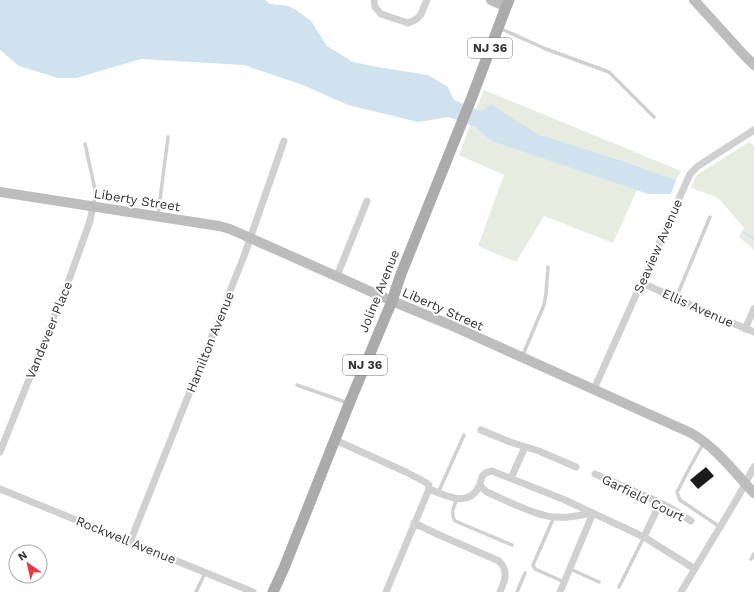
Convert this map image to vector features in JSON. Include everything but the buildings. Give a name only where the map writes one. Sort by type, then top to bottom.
[{"type":"main road","name":"Joline Avenue","points":[[273,592],[392,301],[401,274],[508,3]]},
{"type":"street","points":[[374,0],[376,7],[381,14],[408,23],[418,18],[427,0]]},
{"type":"street","points":[[491,0],[508,3]]},
{"type":"street","points":[[697,1],[754,65]]},
{"type":"street","name":"Seaview Avenue","points":[[594,389],[690,174],[698,166],[754,130]]},
{"type":"street","name":"Hamilton Avenue","points":[[130,542],[244,256],[284,141]]},
{"type":"street","name":"Liberty Street","points":[[0,192],[158,216],[230,229],[392,301],[448,324],[691,433],[705,441],[715,450],[754,494]]},
{"type":"street","points":[[337,276],[367,201]]},
{"type":"street","name":"Vandeveer Place","points":[[0,452],[70,277],[90,221],[93,206]]},
{"type":"street","name":"Ellis Avenue","points":[[642,283],[754,332]]},
{"type":"street","points":[[745,328],[754,309]]},
{"type":"street","points":[[481,430],[539,451],[576,467]]},
{"type":"street","points":[[335,440],[429,485],[429,489],[386,592]]},
{"type":"street","points":[[511,478],[525,447]]},
{"type":"street","points":[[681,592],[738,497],[754,467]]},
{"type":"street","points":[[429,489],[457,499],[463,499],[472,495],[478,488],[482,476],[486,472],[492,471],[565,500],[644,537],[695,569]]},
{"type":"street","name":"Garfield Court","points":[[594,474],[660,504],[691,521]]},
{"type":"street","points":[[480,484],[487,492],[544,516],[566,517],[593,513]]},
{"type":"street","name":"Rockwell Avenue","points":[[0,489],[252,592]]},
{"type":"street","points":[[644,537],[660,504]]},
{"type":"street","points":[[560,592],[593,513]]},
{"type":"street","points":[[414,523],[500,561],[505,571],[500,592]]},
{"type":"lane","points":[[498,28],[559,54],[609,72],[654,117]]},
{"type":"lane","points":[[158,216],[168,137]]},
{"type":"lane","points":[[85,144],[96,194],[93,206]]},
{"type":"lane","points":[[676,298],[710,217]]},
{"type":"lane","points":[[522,358],[544,305],[548,267]]},
{"type":"lane","points":[[297,384],[349,404]]},
{"type":"lane","points":[[438,493],[464,435]]},
{"type":"lane","points":[[705,441],[677,492],[680,500],[720,527]]},
{"type":"lane","points":[[457,499],[452,513],[452,517],[455,521],[512,545]]},
{"type":"lane","points":[[554,517],[533,565],[535,568],[564,582]]},
{"type":"lane","points":[[619,587],[644,537]]},
{"type":"lane","points":[[751,559],[754,554]]},
{"type":"lane","points":[[570,569],[599,582]]},
{"type":"lane","points":[[517,592],[525,572]]},
{"type":"lane","points":[[196,592],[205,573]]},
{"type":"shaded area","points":[[484,90],[681,171],[676,180],[626,162],[538,134],[491,104],[482,111],[476,109]]},
{"type":"shaded area","points":[[470,125],[475,127],[491,141],[637,190],[613,243],[544,216],[516,262],[478,246],[504,175],[459,155]]},
{"type":"shaded area","points":[[749,142],[754,145],[754,250],[739,237],[744,228],[720,200],[714,196],[691,188],[696,176]]},
{"type":"water","points":[[0,0],[265,0],[270,4],[288,6],[295,9],[311,21],[327,46],[353,62],[428,75],[448,87],[454,100],[481,111],[491,104],[538,134],[626,162],[676,180],[671,194],[648,194],[491,141],[475,127],[449,117],[418,122],[348,105],[303,85],[244,65],[141,59],[76,78],[58,78],[19,66],[0,50]]},
{"type":"waterway","points":[[743,232],[754,239]]}]
